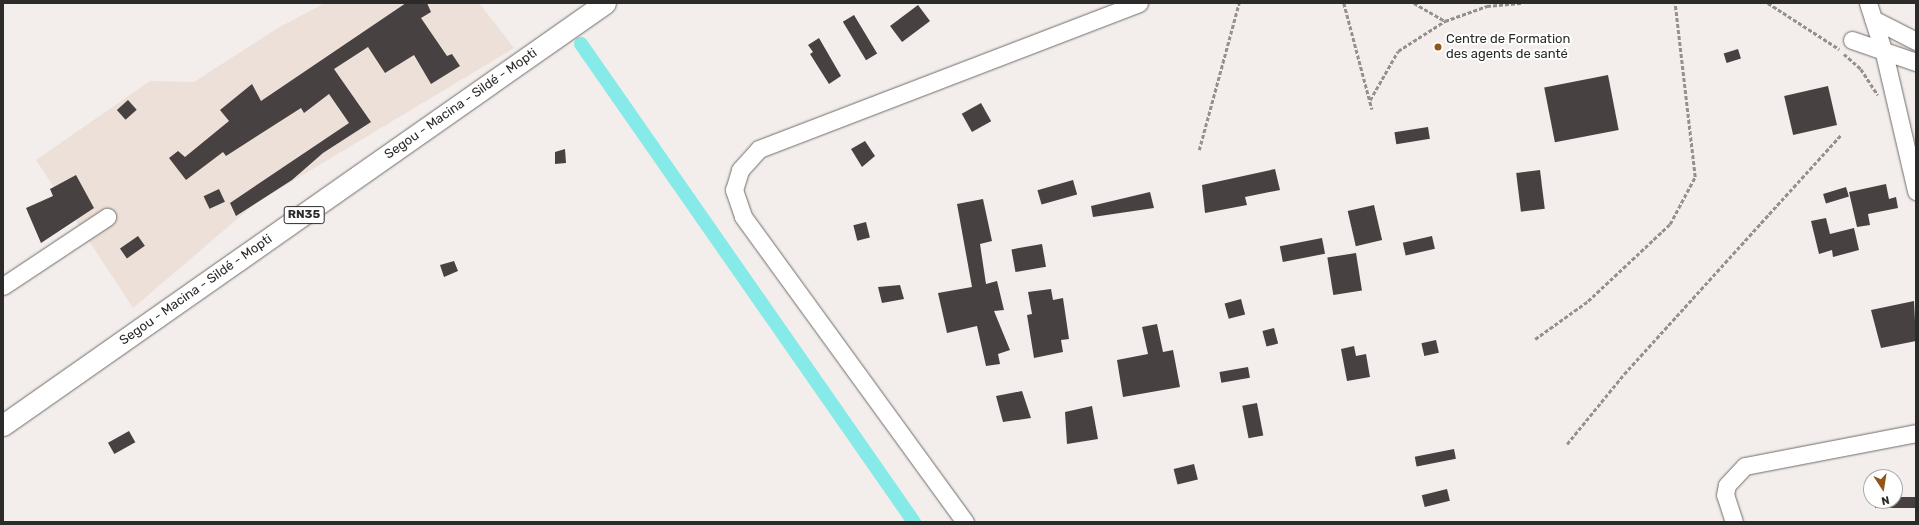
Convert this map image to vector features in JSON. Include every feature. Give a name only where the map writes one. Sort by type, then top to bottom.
[{"type":"main road","name":"Segou - Macina - Sildé - Mopti","points":[[3,425],[605,3]]},
{"type":"street","points":[[965,522],[743,216],[734,190],[740,170],[758,149],[1139,3]]},
{"type":"street","points":[[1868,3],[1884,53],[1916,191]]},
{"type":"street","points":[[1873,19],[1916,41]]},
{"type":"street","points":[[1852,40],[1884,53],[1916,62]]},
{"type":"street","points":[[3,286],[107,217]]},
{"type":"street","points":[[1734,522],[1725,495],[1727,485],[1746,466],[1916,433]]},
{"type":"path","points":[[1199,150],[1239,3]]},
{"type":"path","points":[[1344,3],[1372,109]]},
{"type":"path","points":[[1414,3],[1445,21]]},
{"type":"path","points":[[1370,100],[1398,50],[1445,21],[1487,6],[1523,3]]},
{"type":"path","points":[[1535,339],[1588,301],[1670,224],[1696,177],[1675,3]]},
{"type":"path","points":[[1768,3],[1829,40],[1861,69],[1881,99]]},
{"type":"path","points":[[1567,444],[1624,374],[1842,134]]},
{"type":"shaded area","points":[[325,3],[479,3],[514,48],[256,203],[133,308],[36,160],[150,81],[194,82],[276,29]]},
{"type":"building","points":[[406,3],[427,3],[431,12],[421,18],[447,56],[452,54],[460,66],[431,84],[414,55],[385,73],[368,47],[334,69],[371,122],[323,153],[292,180],[236,216],[230,203],[349,123],[329,94],[304,113],[301,108],[226,156],[223,152],[186,180],[169,158],[178,151],[185,157],[229,121],[220,110],[252,84],[261,101]]},
{"type":"building","points":[[918,5],[930,21],[902,42],[890,26]]},
{"type":"building","points":[[854,15],[877,54],[866,60],[843,22]]},
{"type":"building","points":[[819,38],[841,76],[829,84],[810,54],[813,52],[808,45]]},
{"type":"building","points":[[1738,49],[1741,59],[1727,63],[1724,53]]},
{"type":"building","points":[[1608,75],[1619,130],[1555,142],[1544,87]]},
{"type":"building","points":[[1828,86],[1837,125],[1793,135],[1784,96]]},
{"type":"building","points":[[128,100],[137,110],[126,120],[117,110]]},
{"type":"building","points":[[981,103],[991,121],[972,132],[962,114]]},
{"type":"building","points":[[1428,127],[1430,139],[1396,144],[1394,132]]},
{"type":"building","points":[[865,141],[875,156],[862,167],[851,149]]},
{"type":"building","points":[[565,149],[566,163],[555,164],[555,152]]},
{"type":"building","points":[[1275,169],[1280,190],[1245,197],[1247,205],[1205,213],[1202,185]]},
{"type":"building","points":[[1540,170],[1545,209],[1521,212],[1516,173]]},
{"type":"building","points":[[76,175],[94,208],[41,243],[26,208],[53,196],[50,189]]},
{"type":"building","points":[[1073,180],[1077,194],[1042,205],[1037,190]]},
{"type":"building","points":[[1886,184],[1889,199],[1896,197],[1898,208],[1868,214],[1870,225],[1857,227],[1849,192]]},
{"type":"building","points":[[1846,187],[1849,197],[1826,204],[1823,194]]},
{"type":"building","points":[[219,189],[225,202],[210,209],[204,196]]},
{"type":"building","points":[[1150,192],[1154,208],[1093,217],[1091,206]]},
{"type":"building","points":[[983,199],[992,241],[980,244],[986,284],[997,281],[1004,310],[994,311],[1010,350],[998,354],[1000,364],[986,366],[977,326],[947,333],[938,293],[972,287],[957,204]]},
{"type":"building","points":[[1374,205],[1382,240],[1356,246],[1348,211]]},
{"type":"building","points":[[1826,218],[1830,234],[1854,228],[1859,250],[1833,257],[1832,250],[1819,254],[1811,221]]},
{"type":"building","points":[[866,222],[870,238],[857,241],[853,225]]},
{"type":"building","points":[[138,236],[145,246],[127,258],[120,249]]},
{"type":"building","points":[[1432,236],[1435,249],[1406,255],[1403,243]]},
{"type":"building","points":[[1322,238],[1325,254],[1283,262],[1280,246]]},
{"type":"building","points":[[1042,244],[1046,267],[1015,272],[1011,249]]},
{"type":"building","points":[[1356,253],[1362,291],[1333,295],[1327,258]]},
{"type":"building","points":[[454,261],[458,271],[444,277],[440,265]]},
{"type":"building","points":[[900,285],[904,299],[882,303],[878,287]]},
{"type":"building","points":[[1051,289],[1053,300],[1063,298],[1069,339],[1061,340],[1063,352],[1034,358],[1027,315],[1032,314],[1028,292]]},
{"type":"building","points":[[1241,299],[1245,314],[1229,319],[1225,303]]},
{"type":"building","points":[[1914,301],[1916,341],[1881,348],[1871,310]]},
{"type":"building","points":[[1157,324],[1163,352],[1173,350],[1180,387],[1123,397],[1117,360],[1148,354],[1142,327]]},
{"type":"building","points":[[1274,328],[1278,343],[1267,347],[1262,331]]},
{"type":"building","points":[[1436,340],[1439,353],[1424,356],[1421,343]]},
{"type":"building","points":[[1354,346],[1356,356],[1366,354],[1370,377],[1347,381],[1341,349]]},
{"type":"building","points":[[1248,367],[1250,378],[1221,383],[1219,372]]},
{"type":"building","points":[[1022,391],[1031,418],[1003,422],[996,396]]},
{"type":"building","points":[[1257,403],[1263,435],[1249,438],[1242,406]]},
{"type":"building","points":[[1092,406],[1098,439],[1067,444],[1065,412]]},
{"type":"building","points":[[129,431],[135,442],[114,454],[108,443]]},
{"type":"building","points":[[1454,449],[1456,459],[1417,466],[1415,457]]},
{"type":"building","points":[[1194,464],[1198,480],[1177,485],[1174,469]]},
{"type":"building","points":[[1447,489],[1450,501],[1425,507],[1422,495]]},
{"type":"building","points":[[1903,497],[1916,497],[1916,508],[1903,508]]},
{"type":"waterway","points":[[581,44],[914,522]]},
{"type":"place","name":"Centre de Formation des agents de santé","points":[[1438,47]]}]
